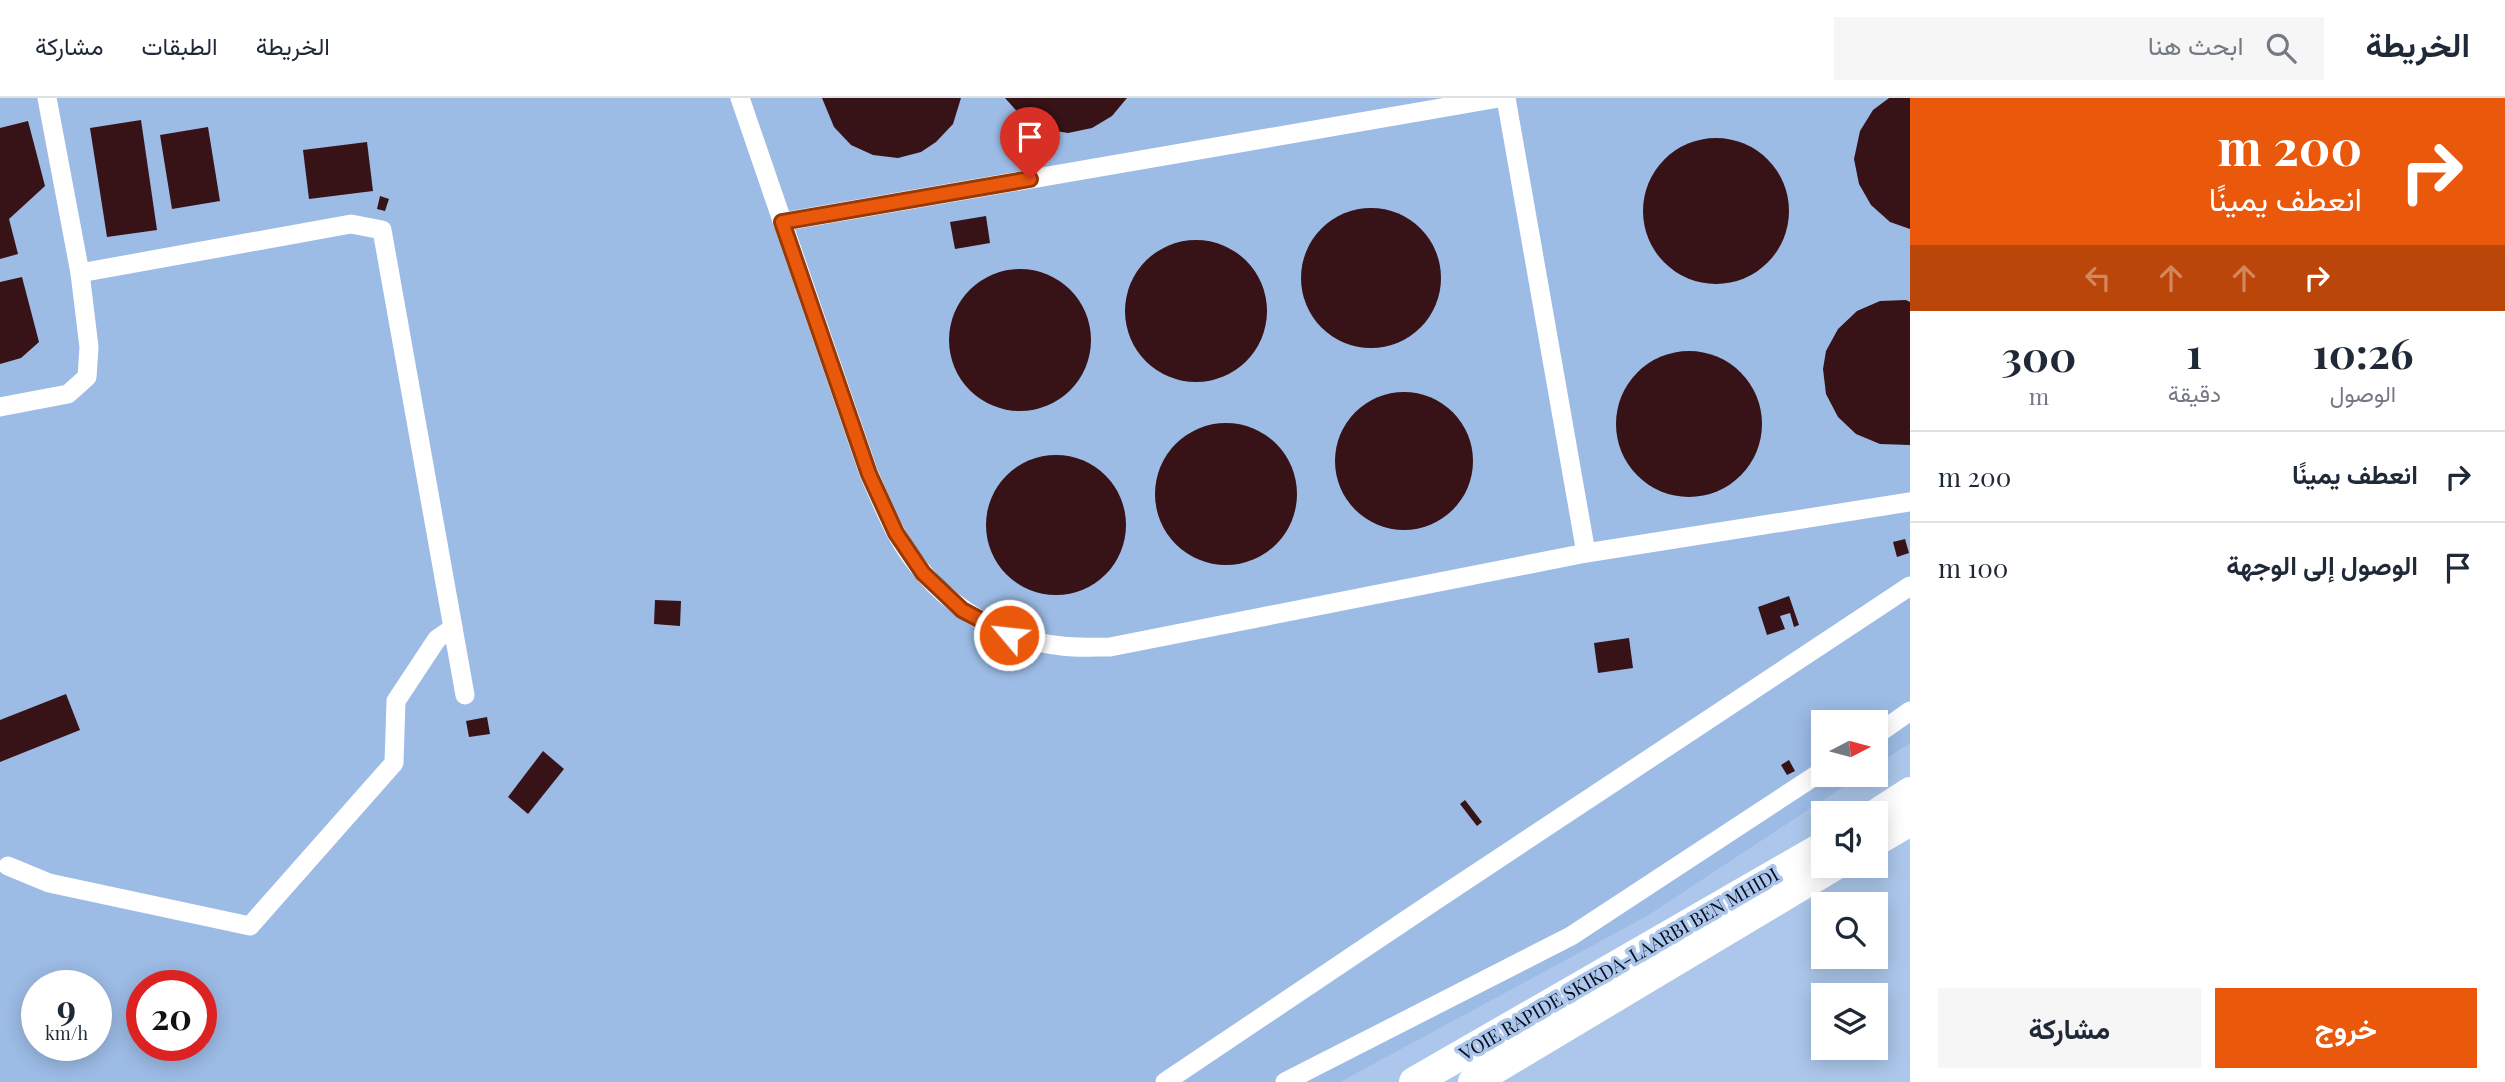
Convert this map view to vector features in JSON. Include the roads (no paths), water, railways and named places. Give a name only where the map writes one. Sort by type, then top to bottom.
[{"type":"highway","points":[[1888,806],[1910,792]]},
{"type":"highway","points":[[1888,834],[1910,821]]},
{"type":"highway","name":"VOIE RAPIDE SKIKDA-LAARBI BEN MHIDI","points":[[1414,1082],[1811,853]]},
{"type":"highway","name":"VOIE RAPIDE SKIKDA-LAARBI BEN MHIDI","points":[[1473,1082],[1814,878]]},
{"type":"lane","points":[[0,407],[68,394],[87,377],[89,346],[80,273],[47,98]]},
{"type":"lane","points":[[740,98],[869,474],[896,533],[923,573],[962,610],[1009,635],[1062,646],[1110,647],[1586,553],[1910,502]]},
{"type":"lane","points":[[782,222],[1499,98]]},
{"type":"lane","points":[[1506,98],[1586,553]]},
{"type":"lane","points":[[80,273],[351,223],[382,230],[465,695]]},
{"type":"lane","points":[[1165,1082],[1910,586]]},
{"type":"lane","points":[[8,866],[49,883],[250,926],[394,763],[396,701],[437,639],[453,628]]},
{"type":"lane","points":[[1888,727],[1910,711]]},
{"type":"lane","points":[[1285,1082],[1571,936],[1811,779]]}]
